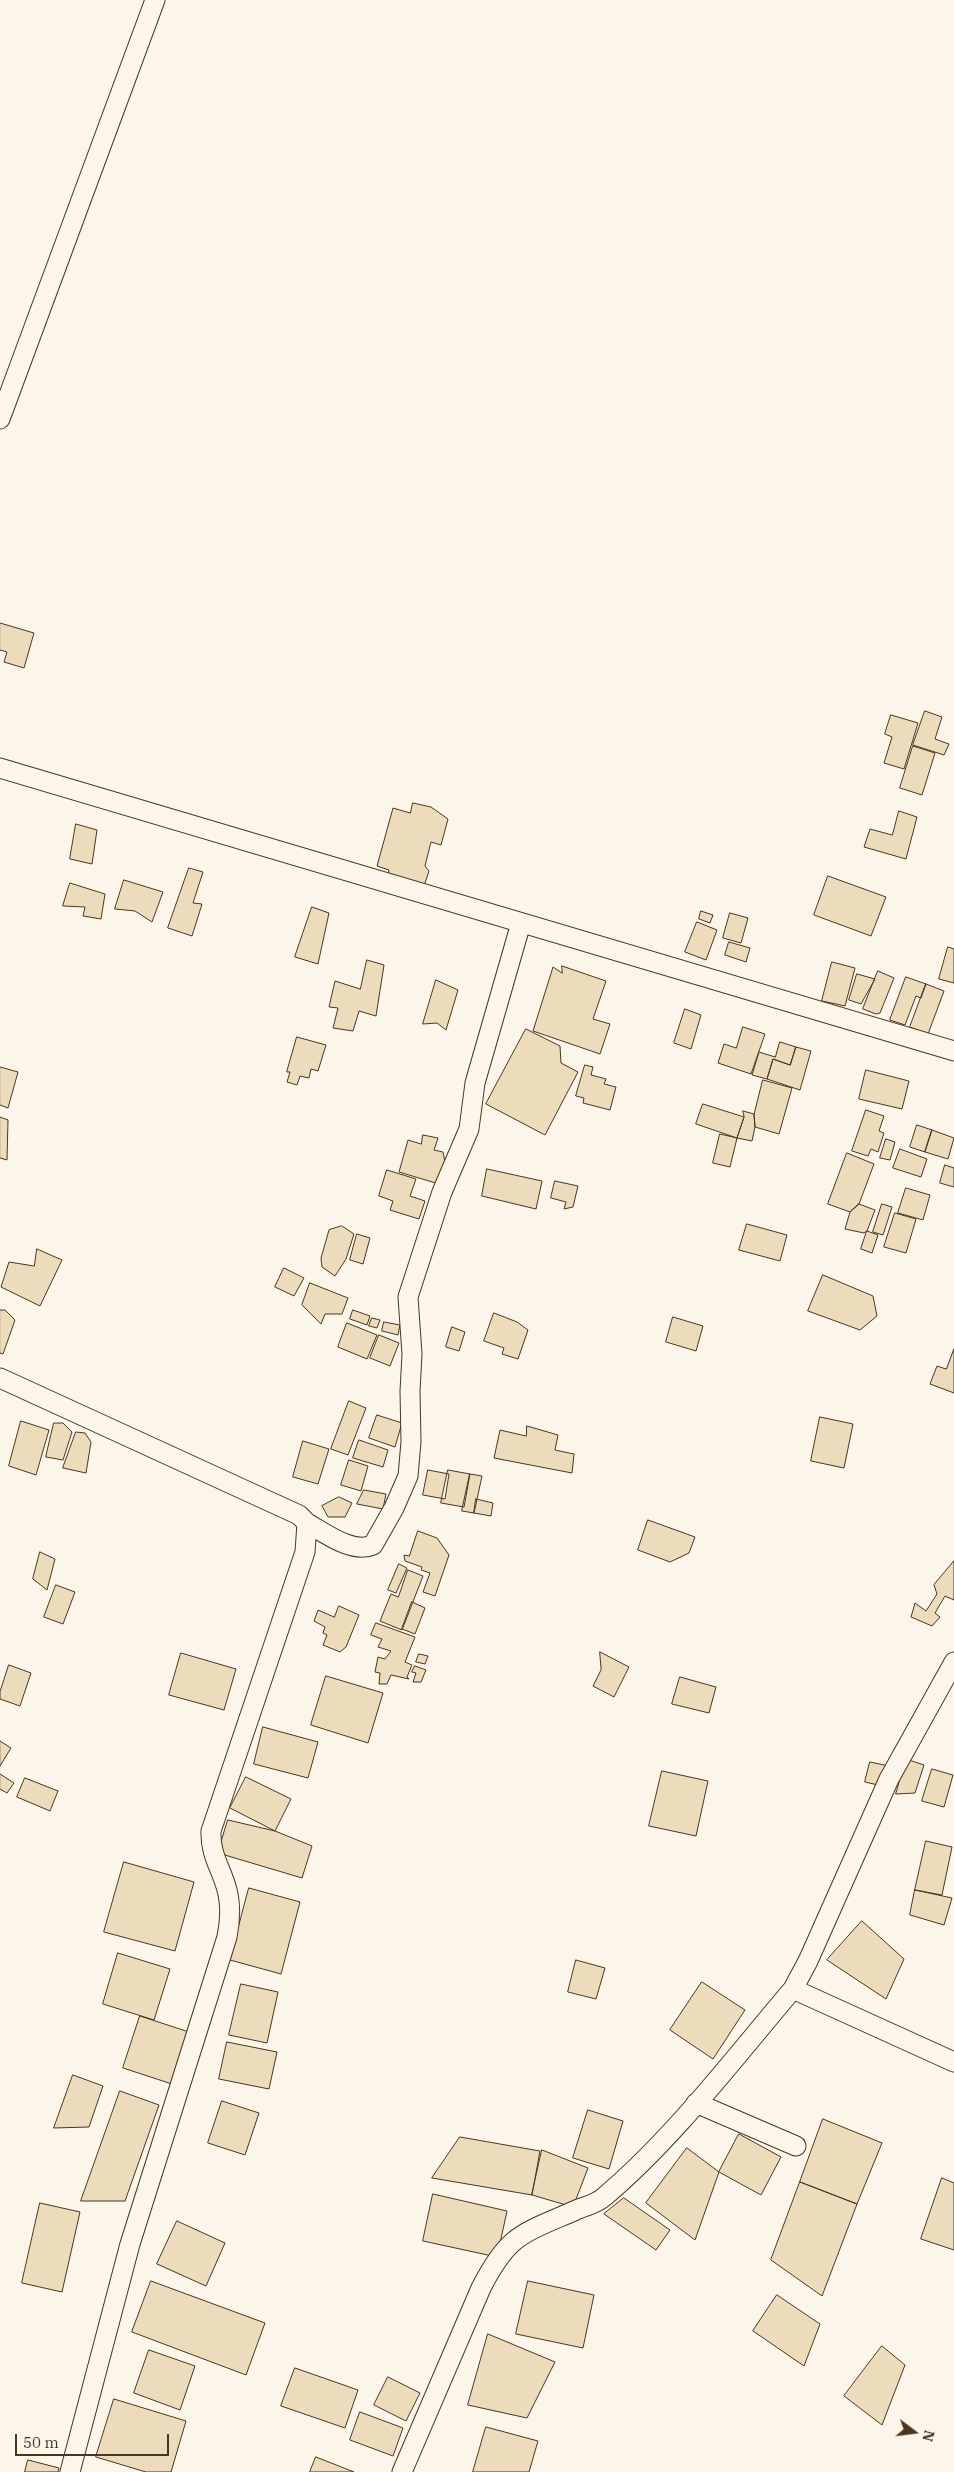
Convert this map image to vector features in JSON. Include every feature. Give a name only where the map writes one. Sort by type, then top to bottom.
[{"type":"street","points":[[0,419],[155,0]]},
{"type":"street","points":[[0,768],[954,1051]]},
{"type":"street","points":[[0,1378],[299,1516],[307,1524],[352,1546],[368,1547],[373,1544],[394,1508],[408,1476],[411,1442],[410,1391],[412,1354],[408,1298],[442,1192],[469,1129],[475,1083],[521,923]]},
{"type":"street","points":[[70,2472],[130,2244],[227,1937],[231,1916],[228,1894],[213,1858],[211,1831],[305,1552],[307,1524]]},
{"type":"street","points":[[402,2472],[481,2288],[496,2259],[510,2242],[536,2226],[589,2206],[603,2198],[662,2140],[793,1989],[808,1961],[889,1779],[954,1662]]},
{"type":"street","points":[[793,1989],[954,2062]]},
{"type":"street","points":[[696,2102],[796,2146]]},
{"type":"building","points":[[0,623],[34,633],[24,668],[4,662],[7,652],[0,650]]},
{"type":"building","points":[[925,711],[942,717],[935,739],[949,744],[944,755],[913,745]]},
{"type":"building","points":[[891,715],[918,723],[904,769],[884,763],[892,737],[885,734]]},
{"type":"building","points":[[913,746],[935,753],[922,795],[900,788]]},
{"type":"building","points":[[413,803],[431,807],[448,819],[441,845],[431,842],[425,866],[429,871],[422,892],[386,882],[389,870],[377,866],[393,808],[410,813]]},
{"type":"building","points":[[899,811],[917,817],[906,859],[864,847],[870,829],[892,835]]},
{"type":"building","points":[[76,824],[97,830],[92,864],[70,859]]},
{"type":"building","points":[[189,868],[203,872],[193,903],[202,904],[192,936],[168,928]]},
{"type":"building","points":[[828,876],[886,897],[871,936],[814,915]]},
{"type":"building","points":[[124,880],[163,892],[152,922],[135,911],[115,909]]},
{"type":"building","points":[[70,883],[105,894],[101,919],[83,916],[85,907],[63,906]]},
{"type":"building","points":[[312,907],[329,913],[318,964],[295,957]]},
{"type":"building","points":[[701,911],[713,915],[710,923],[699,919]]},
{"type":"building","points":[[730,913],[748,918],[741,943],[723,938]]},
{"type":"building","points":[[697,922],[717,930],[706,960],[685,952]]},
{"type":"building","points":[[729,942],[750,948],[746,962],[725,955]]},
{"type":"building","points":[[948,947],[954,949],[954,983],[939,979]]},
{"type":"building","points":[[367,960],[384,965],[376,1016],[359,1011],[353,1031],[333,1028],[338,1008],[329,1007],[335,981],[360,989]]},
{"type":"building","points":[[832,962],[855,968],[845,1006],[822,1001]]},
{"type":"building","points":[[562,966],[606,981],[593,1019],[610,1024],[600,1054],[533,1031],[553,967],[562,973]]},
{"type":"building","points":[[878,971],[894,978],[880,1013],[876,1014],[863,1009]]},
{"type":"building","points":[[857,974],[875,979],[861,1004],[849,1000]]},
{"type":"building","points":[[906,977],[926,984],[921,998],[916,996],[905,1025],[890,1020]]},
{"type":"building","points":[[436,980],[458,990],[446,1030],[437,1023],[423,1024]]},
{"type":"building","points":[[926,984],[944,991],[928,1034],[910,1027]]},
{"type":"building","points":[[685,1009],[701,1015],[691,1049],[674,1043]]},
{"type":"building","points":[[743,1027],[765,1034],[751,1074],[718,1063],[724,1044],[736,1048]]},
{"type":"building","points":[[526,1029],[560,1046],[561,1063],[578,1072],[545,1135],[486,1104]]},
{"type":"building","points":[[297,1037],[326,1045],[318,1071],[311,1069],[309,1078],[300,1076],[297,1085],[287,1082],[290,1072],[287,1072]]},
{"type":"building","points":[[780,1042],[796,1047],[790,1065],[773,1059],[767,1079],[752,1075],[759,1052],[775,1057]]},
{"type":"building","points":[[796,1047],[811,1051],[800,1090],[767,1079],[773,1059],[790,1065]]},
{"type":"building","points":[[585,1065],[593,1067],[591,1075],[606,1079],[604,1084],[616,1087],[610,1110],[583,1103],[584,1098],[576,1096]]},
{"type":"building","points":[[0,1067],[18,1072],[8,1108],[0,1105]]},
{"type":"building","points":[[866,1070],[909,1081],[902,1109],[859,1099]]},
{"type":"building","points":[[763,1080],[792,1088],[779,1134],[755,1127],[754,1115]]},
{"type":"building","points":[[703,1104],[744,1117],[737,1138],[696,1124]]},
{"type":"building","points":[[866,1110],[884,1116],[879,1131],[884,1133],[878,1152],[871,1149],[868,1156],[852,1151]]},
{"type":"building","points":[[743,1111],[754,1114],[755,1127],[752,1141],[737,1138],[744,1117]]},
{"type":"building","points":[[0,1117],[8,1120],[7,1160],[0,1158]]},
{"type":"building","points":[[917,1125],[932,1130],[925,1152],[910,1147]]},
{"type":"building","points":[[932,1130],[954,1138],[948,1159],[925,1152]]},
{"type":"building","points":[[720,1134],[737,1138],[730,1167],[713,1163]]},
{"type":"building","points":[[423,1135],[438,1138],[434,1150],[443,1152],[445,1162],[439,1184],[399,1172],[408,1140],[421,1144]]},
{"type":"building","points":[[886,1139],[895,1142],[890,1160],[880,1158]]},
{"type":"building","points":[[900,1149],[927,1159],[921,1177],[893,1168]]},
{"type":"building","points":[[847,1153],[874,1164],[859,1204],[850,1212],[828,1204]]},
{"type":"building","points":[[945,1165],[954,1168],[954,1187],[940,1183]]},
{"type":"building","points":[[487,1169],[542,1181],[536,1209],[482,1196]]},
{"type":"building","points":[[387,1170],[416,1179],[410,1196],[425,1201],[419,1219],[390,1210],[393,1201],[379,1196]]},
{"type":"building","points":[[555,1181],[578,1186],[573,1207],[564,1209],[566,1202],[551,1198]]},
{"type":"building","points":[[906,1188],[930,1195],[923,1220],[898,1213]]},
{"type":"building","points":[[859,1204],[875,1210],[867,1231],[864,1233],[845,1229],[850,1212]]},
{"type":"building","points":[[882,1204],[892,1207],[883,1235],[873,1232]]},
{"type":"building","points":[[895,1213],[916,1219],[906,1253],[884,1247]]},
{"type":"building","points":[[747,1224],[787,1235],[780,1261],[739,1250]]},
{"type":"building","points":[[342,1226],[354,1234],[346,1259],[335,1276],[322,1267],[321,1258],[329,1230]]},
{"type":"building","points":[[867,1231],[878,1235],[872,1253],[861,1249]]},
{"type":"building","points":[[357,1234],[370,1238],[363,1264],[350,1260]]},
{"type":"building","points":[[37,1249],[62,1260],[40,1306],[1,1287],[9,1262],[34,1266]]},
{"type":"building","points":[[284,1268],[304,1278],[294,1296],[275,1287]]},
{"type":"building","points":[[823,1275],[873,1296],[877,1316],[860,1330],[808,1311]]},
{"type":"building","points":[[310,1283],[348,1298],[342,1314],[325,1314],[321,1324],[302,1305]]},
{"type":"building","points":[[0,1310],[5,1310],[15,1320],[3,1354],[0,1353]]},
{"type":"building","points":[[353,1310],[370,1316],[367,1325],[350,1319]]},
{"type":"building","points":[[494,1313],[517,1322],[528,1330],[518,1359],[502,1354],[504,1348],[484,1341]]},
{"type":"building","points":[[673,1317],[703,1326],[696,1351],[666,1342]]},
{"type":"building","points":[[372,1318],[380,1320],[377,1328],[369,1326]]},
{"type":"building","points":[[384,1322],[400,1325],[398,1335],[382,1331]]},
{"type":"building","points":[[347,1323],[377,1335],[367,1359],[338,1347]]},
{"type":"building","points":[[452,1327],[465,1332],[459,1351],[446,1347]]},
{"type":"building","points":[[379,1335],[399,1343],[390,1366],[370,1358]]},
{"type":"building","points":[[954,1349],[954,1393],[930,1384],[937,1366],[946,1369]]},
{"type":"building","points":[[349,1401],[366,1408],[348,1455],[331,1449]]},
{"type":"building","points":[[377,1415],[402,1423],[395,1447],[369,1438]]},
{"type":"building","points":[[820,1417],[853,1424],[844,1468],[811,1461]]},
{"type":"building","points":[[21,1421],[49,1430],[36,1475],[9,1466]]},
{"type":"building","points":[[54,1423],[63,1423],[72,1432],[63,1460],[46,1457]]},
{"type":"building","points":[[527,1426],[558,1435],[555,1450],[574,1454],[572,1473],[494,1458],[500,1430],[526,1436]]},
{"type":"building","points":[[76,1432],[85,1433],[91,1442],[86,1473],[63,1468]]},
{"type":"building","points":[[359,1440],[388,1450],[383,1467],[353,1458]]},
{"type":"building","points":[[303,1441],[329,1449],[318,1484],[293,1477]]},
{"type":"building","points":[[349,1460],[368,1466],[361,1491],[341,1485]]},
{"type":"building","points":[[428,1470],[449,1474],[445,1499],[423,1495]]},
{"type":"building","points":[[448,1470],[470,1474],[464,1507],[441,1503]]},
{"type":"building","points":[[470,1474],[482,1476],[474,1513],[462,1511]]},
{"type":"building","points":[[364,1490],[386,1494],[383,1509],[357,1504]]},
{"type":"building","points":[[339,1497],[352,1503],[345,1517],[328,1517],[322,1506]]},
{"type":"building","points":[[476,1499],[493,1503],[491,1516],[474,1513]]},
{"type":"building","points":[[648,1520],[695,1537],[689,1553],[670,1562],[638,1550]]},
{"type":"building","points":[[418,1531],[437,1538],[449,1555],[435,1596],[423,1592],[430,1573],[421,1570],[422,1567],[405,1561],[404,1555],[409,1556]]},
{"type":"building","points":[[40,1552],[55,1559],[47,1590],[33,1579]]},
{"type":"building","points":[[954,1561],[954,1600],[945,1596],[935,1613],[940,1617],[932,1626],[911,1617],[915,1603],[926,1611],[937,1594],[934,1585]]},
{"type":"building","points":[[399,1564],[407,1568],[396,1593],[388,1590]]},
{"type":"building","points":[[408,1570],[423,1576],[402,1630],[380,1621],[391,1594],[398,1597]]},
{"type":"building","points":[[56,1585],[75,1592],[63,1624],[44,1617]]},
{"type":"building","points":[[412,1602],[425,1608],[415,1634],[402,1629]]},
{"type":"building","points":[[339,1606],[359,1615],[346,1647],[340,1652],[323,1645],[327,1635],[323,1633],[325,1627],[314,1621],[318,1610],[334,1617]]},
{"type":"building","points":[[376,1623],[415,1637],[405,1662],[412,1665],[407,1677],[409,1679],[391,1675],[387,1684],[379,1684],[380,1673],[375,1672],[378,1657],[385,1659],[391,1651],[378,1647],[382,1639],[371,1635]]},
{"type":"building","points":[[600,1652],[629,1667],[614,1697],[593,1686],[601,1670]]},
{"type":"building","points":[[181,1653],[236,1669],[224,1710],[169,1695]]},
{"type":"building","points":[[419,1654],[428,1656],[425,1664],[416,1662]]},
{"type":"building","points":[[9,1665],[31,1673],[20,1706],[0,1699],[0,1692]]},
{"type":"building","points":[[415,1666],[426,1670],[421,1682],[413,1682],[416,1673],[412,1672]]},
{"type":"building","points":[[326,1676],[383,1693],[368,1743],[311,1725]]},
{"type":"building","points":[[680,1677],[716,1687],[709,1713],[672,1704]]},
{"type":"building","points":[[263,1727],[318,1742],[308,1778],[254,1764]]},
{"type":"building","points":[[0,1741],[11,1748],[0,1766]]},
{"type":"building","points":[[906,1759],[924,1765],[915,1793],[896,1794]]},
{"type":"building","points":[[870,1762],[889,1766],[878,1785],[865,1782]]},
{"type":"building","points":[[932,1769],[953,1775],[944,1807],[922,1801]]},
{"type":"building","points":[[662,1771],[708,1781],[696,1836],[649,1826]]},
{"type":"building","points":[[0,1774],[14,1783],[7,1793],[0,1789]]},
{"type":"building","points":[[246,1777],[291,1799],[275,1831],[230,1808]]},
{"type":"building","points":[[25,1778],[58,1791],[50,1811],[17,1797]]},
{"type":"building","points":[[228,1820],[275,1831],[312,1846],[302,1878],[218,1853]]},
{"type":"building","points":[[926,1841],[952,1847],[942,1895],[915,1890]]},
{"type":"building","points":[[124,1862],[194,1882],[175,1951],[104,1932]]},
{"type":"building","points":[[249,1888],[300,1902],[281,1974],[230,1960]]},
{"type":"building","points":[[915,1890],[952,1898],[944,1925],[910,1915]]},
{"type":"building","points":[[862,1921],[904,1959],[886,1999],[827,1960]]},
{"type":"building","points":[[118,1953],[170,1969],[154,2020],[103,2004]]},
{"type":"building","points":[[576,1960],[605,1968],[596,1999],[568,1992]]},
{"type":"building","points":[[702,1982],[745,2010],[713,2059],[670,2030]]},
{"type":"building","points":[[241,1984],[278,1992],[267,2043],[229,2035]]},
{"type":"building","points":[[140,2016],[189,2032],[172,2084],[123,2068]]},
{"type":"building","points":[[227,2042],[277,2052],[269,2089],[219,2079]]},
{"type":"building","points":[[73,2075],[103,2086],[89,2127],[54,2128]]},
{"type":"building","points":[[120,2091],[159,2105],[125,2201],[81,2201]]},
{"type":"building","points":[[222,2101],[259,2113],[245,2155],[208,2143]]},
{"type":"building","points":[[588,2110],[623,2121],[609,2169],[573,2158]]},
{"type":"building","points":[[823,2119],[882,2143],[857,2204],[800,2182]]},
{"type":"building","points":[[739,2134],[781,2157],[761,2195],[719,2172]]},
{"type":"building","points":[[460,2137],[540,2151],[532,2195],[432,2178]]},
{"type":"building","points":[[687,2148],[719,2172],[695,2240],[646,2203]]},
{"type":"building","points":[[542,2150],[588,2168],[573,2207],[532,2195]]},
{"type":"building","points":[[942,2178],[954,2183],[954,2250],[921,2239]]},
{"type":"building","points":[[800,2182],[857,2204],[822,2296],[771,2260]]},
{"type":"building","points":[[433,2194],[507,2211],[497,2257],[423,2241]]},
{"type":"building","points":[[624,2198],[670,2230],[656,2250],[604,2214]]},
{"type":"building","points":[[40,2203],[80,2212],[62,2292],[22,2283]]},
{"type":"building","points":[[177,2221],[225,2243],[206,2286],[157,2264]]},
{"type":"building","points":[[151,2281],[265,2323],[246,2375],[132,2332]]},
{"type":"building","points":[[528,2281],[594,2295],[583,2348],[516,2334]]},
{"type":"building","points":[[777,2295],[820,2324],[804,2366],[753,2331]]},
{"type":"building","points":[[488,2334],[555,2362],[527,2418],[468,2405]]},
{"type":"building","points":[[882,2346],[905,2365],[882,2425],[844,2396]]},
{"type":"building","points":[[149,2350],[195,2366],[180,2410],[134,2393]]},
{"type":"building","points":[[295,2368],[358,2390],[345,2428],[281,2406]]},
{"type":"building","points":[[388,2377],[420,2393],[406,2421],[374,2405]]},
{"type":"building","points":[[114,2399],[186,2421],[171,2472],[146,2472],[96,2457]]},
{"type":"building","points":[[360,2412],[403,2428],[393,2456],[350,2440]]},
{"type":"building","points":[[486,2427],[538,2441],[529,2472],[473,2472]]},
{"type":"building","points":[[316,2457],[354,2472],[310,2472]]},
{"type":"building","points":[[28,2460],[59,2468],[58,2472],[25,2472]]}]
